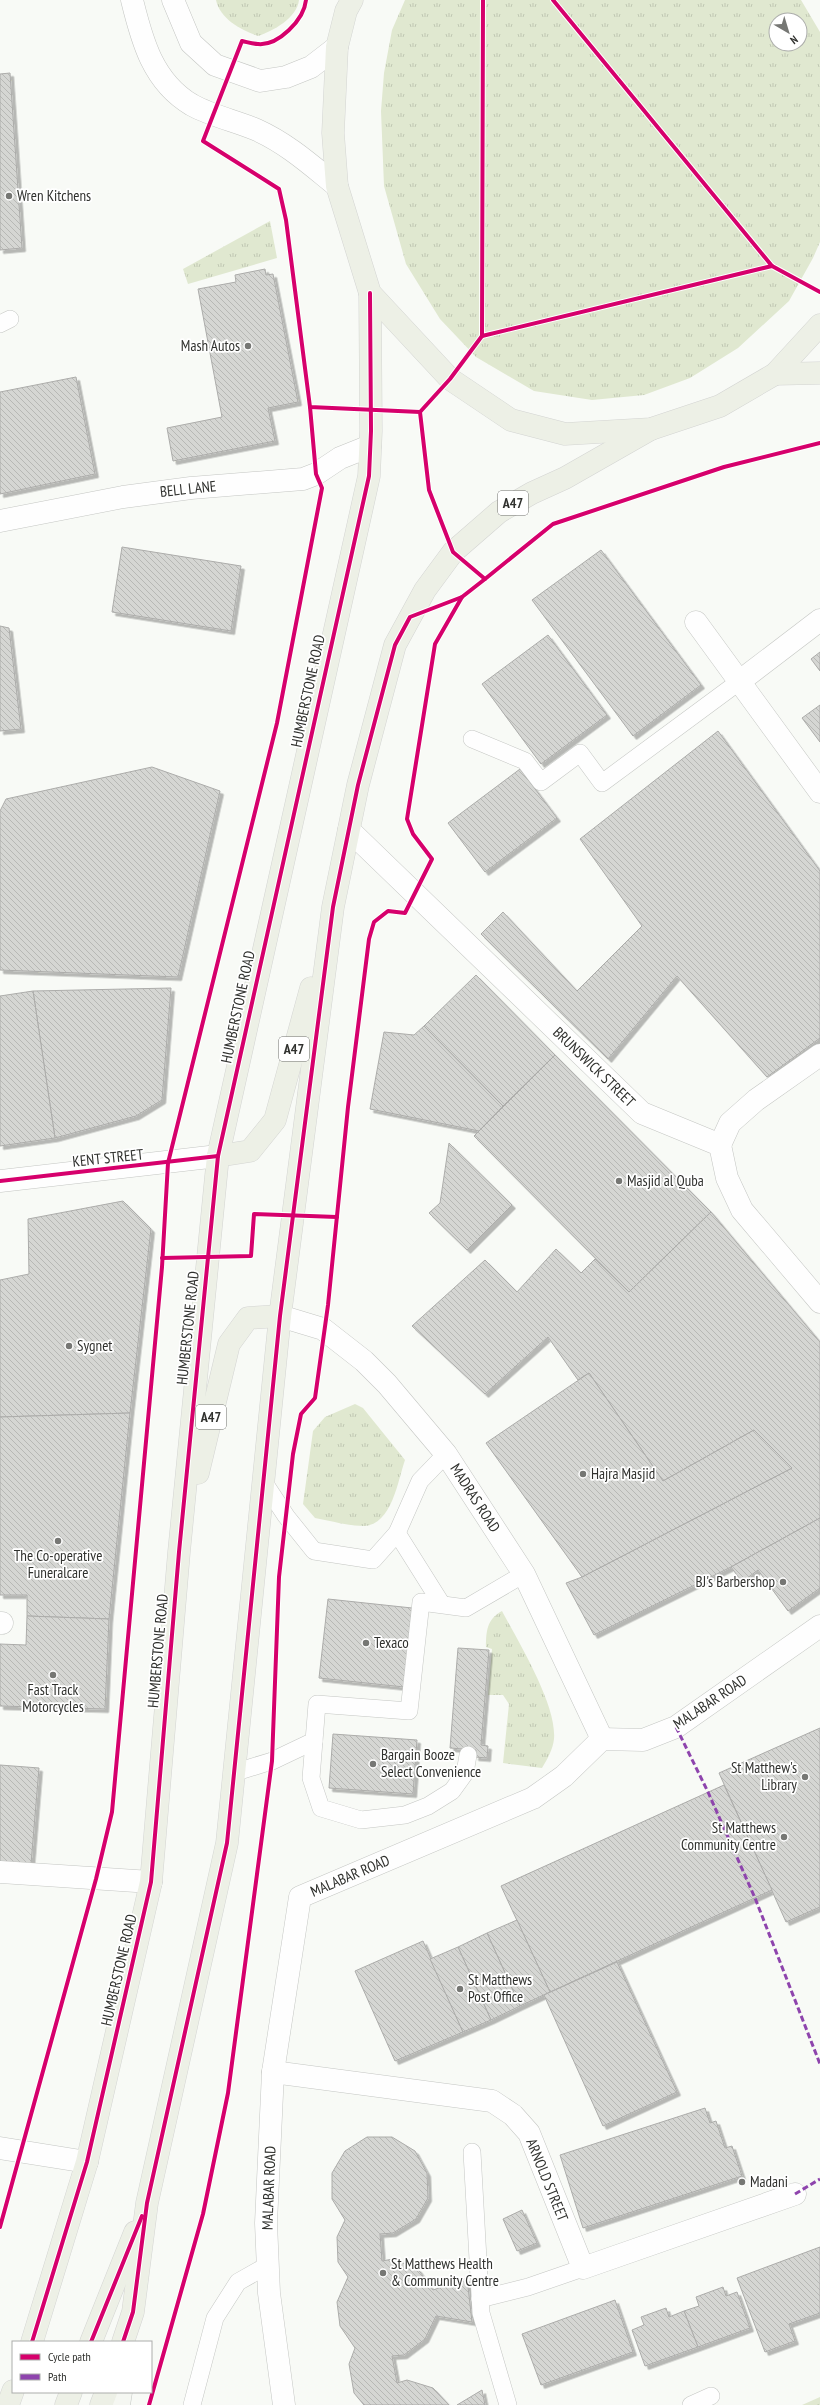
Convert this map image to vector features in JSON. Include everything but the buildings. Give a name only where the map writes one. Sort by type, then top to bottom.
[{"type":"main road","points":[[347,4],[337,47],[333,133],[337,186],[370,293],[450,379],[511,420],[565,434],[651,429],[720,406],[774,374],[820,325]]},
{"type":"main road","name":"HUMBERSTONE ROAD","points":[[32,2341],[87,2162],[152,1882],[179,1552],[218,1156],[369,476],[370,293]]},
{"type":"main road","points":[[774,374],[820,373]]},
{"type":"main road","name":"A47","points":[[218,1156],[250,1151],[275,1120],[332,907],[358,785],[395,645],[425,590],[453,552],[498,512],[532,492],[565,478],[651,429]]},
{"type":"main road","name":"A47","points":[[123,2341],[133,2312],[147,2202],[227,1842],[280,1316],[332,907]]},
{"type":"main road","name":"A47","points":[[179,1552],[229,1344],[248,1318],[280,1316]]},
{"type":"main road","name":"A47","points":[[91,2341],[147,2202]]},
{"type":"main road","points":[[8,2405],[12,2393]]},
{"type":"main road","points":[[66,2405],[71,2393]]},
{"type":"main road","points":[[101,2405],[106,2393]]},
{"type":"street","points":[[132,0],[143,44],[157,70],[173,91],[192,105],[257,130],[288,146],[337,186]]},
{"type":"street","points":[[173,0],[191,43],[215,65],[260,81],[286,77],[311,67],[337,47]]},
{"type":"street","name":"BELL LANE","points":[[0,521],[138,495],[191,488],[304,479],[316,474],[340,458],[370,446]]},
{"type":"street","points":[[740,681],[820,620]]},
{"type":"street","points":[[696,622],[820,792]]},
{"type":"street","name":"BRUNSWICK STREET","points":[[349,830],[642,1113],[720,1145]]},
{"type":"street","points":[[820,1055],[756,1100],[730,1123],[720,1145],[727,1178],[742,1210],[820,1302]]},
{"type":"street","name":"KENT STREET","points":[[0,1181],[218,1156]]},
{"type":"street","name":"MADRAS ROAD","points":[[280,1316],[323,1329],[364,1361],[387,1384],[446,1454],[524,1574],[602,1739]]},
{"type":"street","name":"MALABAR ROAD","points":[[284,2405],[269,2293],[266,2223],[273,2072],[300,1897],[533,1798],[564,1776],[602,1739],[642,1740],[676,1727],[820,1626]]},
{"type":"street","points":[[0,1872],[152,1882]]},
{"type":"street","name":"ARNOLD STREET","points":[[273,2072],[492,2101],[513,2115],[529,2133],[583,2268]]},
{"type":"street","points":[[0,2148],[87,2162]]},
{"type":"street","points":[[583,2268],[795,2194]]},
{"type":"street","points":[[128,2341],[133,2312]]},
{"type":"street","points":[[119,2405],[121,2393]]},
{"type":"lane","points":[[472,739],[525,761],[541,782],[580,753],[602,784],[740,681]]},
{"type":"lane","points":[[263,1481],[286,1516],[314,1551],[373,1560],[397,1533],[420,1481],[446,1454]]},
{"type":"lane","points":[[397,1533],[441,1603]]},
{"type":"lane","points":[[468,1755],[465,1773],[452,1791],[428,1806],[405,1815],[361,1820],[321,1808],[311,1778],[317,1704],[409,1711],[420,1602],[441,1603],[466,1608],[524,1574]]},
{"type":"lane","points":[[233,1773],[272,1761],[314,1741]]},
{"type":"lane","points":[[472,2152],[481,2313],[508,2405]]},
{"type":"lane","points":[[192,2405],[215,2318],[238,2282],[268,2265]]},
{"type":"lane","points":[[480,2299],[528,2287],[583,2268]]},
{"type":"lane","points":[[691,2405],[711,2396]]},
{"type":"green space","points":[[216,0],[299,0],[294,13],[289,18],[277,27],[258,36],[245,31],[232,23],[222,13]]},
{"type":"green space","points":[[405,0],[801,0],[820,32],[820,242],[813,258],[789,301],[738,348],[690,378],[644,395],[592,400],[534,391],[476,357],[440,319],[406,264],[384,186],[381,111],[384,73],[392,30]]},
{"type":"green space","points":[[270,221],[277,258],[188,284],[183,269]]},
{"type":"green space","points":[[355,1404],[363,1408],[405,1460],[396,1489],[387,1510],[374,1524],[364,1526],[315,1518],[303,1504],[313,1431],[325,1417]]},
{"type":"green space","points":[[502,1611],[536,1674],[550,1709],[554,1739],[548,1758],[542,1768],[503,1763],[509,1704],[503,1695],[488,1695],[492,1649],[486,1647],[488,1626],[493,1618]]},
{"type":"green space","points":[[820,2397],[820,2405],[802,2405]]},
{"type":"marked path","points":[[676,1727],[708,1792],[755,1898],[820,2064]]},
{"type":"marked path","points":[[795,2194],[820,2179]]},
{"type":"cycle path","points":[[306,0],[304,8],[295,23],[289,30],[274,41],[266,44],[256,44],[242,41],[203,141],[279,189],[286,220],[310,407],[420,412],[429,490],[453,552],[485,579],[553,524],[724,467],[820,443]]},
{"type":"cycle path","points":[[420,412],[450,379],[482,336],[483,0]]},
{"type":"cycle path","points":[[482,336],[772,266],[553,0]]},
{"type":"cycle path","points":[[772,266],[820,292]]},
{"type":"cycle path","points":[[32,2341],[87,2162],[151,1882],[179,1552],[218,1156],[369,476],[371,431],[370,293]]},
{"type":"cycle path","points":[[0,2227],[96,1879],[112,1812],[162,1267],[168,1163],[277,723],[322,488],[316,474],[310,407]]},
{"type":"cycle path","points":[[149,2405],[203,2214],[228,2093],[272,1761],[279,1577],[293,1454],[301,1414],[315,1398],[328,1305],[348,1107],[369,939],[374,922],[388,911],[405,913],[432,859],[413,834],[407,819],[435,644],[462,597],[485,579]]},
{"type":"cycle path","points":[[123,2341],[133,2312],[147,2203],[227,1843],[280,1316],[333,907],[358,785],[395,645],[410,617],[462,597]]},
{"type":"cycle path","points":[[0,1181],[218,1156]]},
{"type":"cycle path","points":[[162,1258],[251,1256],[254,1214],[337,1217]]},
{"type":"cycle path","points":[[91,2341],[142,2216]]},
{"type":"place","name":"Wren Kitchens","points":[[9,196]]},
{"type":"place","name":"Mash Autos","points":[[248,346]]},
{"type":"place","name":"Masjid al Quba","points":[[619,1181]]},
{"type":"place","name":"Sygnet","points":[[69,1346]]},
{"type":"place","name":"Hajra Masjid","points":[[583,1474]]},
{"type":"place","name":"The Co-operative Funeralcare","points":[[58,1541]]},
{"type":"place","name":"BJ's Barbershop","points":[[783,1582]]},
{"type":"place","name":"Texaco","points":[[366,1643]]},
{"type":"place","name":"Fast Track Motorcycles","points":[[53,1675]]},
{"type":"place","name":"Bargain Booze Select Convenience","points":[[373,1764]]},
{"type":"place","name":"St Matthew's Library","points":[[805,1777]]},
{"type":"place","name":"St Matthews Community Centre","points":[[784,1837]]},
{"type":"place","name":"St Matthews Post Office","points":[[460,1989]]},
{"type":"place","name":"Madani","points":[[742,2182]]},
{"type":"place","name":"St Matthews Health & Community Centre","points":[[383,2273]]}]
